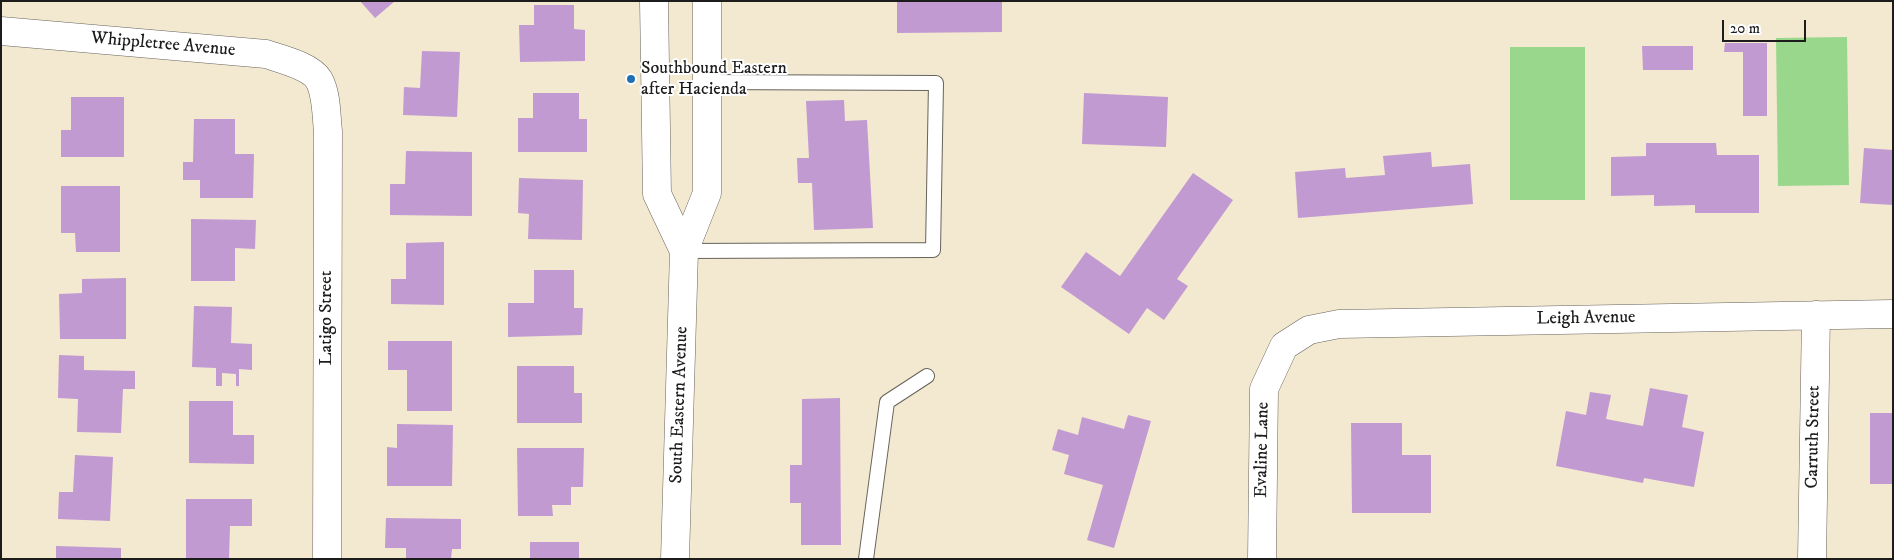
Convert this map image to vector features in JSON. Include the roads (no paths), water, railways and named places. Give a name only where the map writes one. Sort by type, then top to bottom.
[{"type":"street","name":"South Eastern Avenue","points":[[654,1],[657,194],[684,251]]},
{"type":"street","name":"South Eastern Avenue","points":[[675,559],[684,251],[707,193],[707,1]]},
{"type":"street","name":"Whippletree Avenue","points":[[1,31],[266,54],[299,64],[319,79]]},
{"type":"street","name":"Latigo Street","points":[[319,79],[324,97],[328,131],[327,559]]},
{"type":"street","name":"Leigh Avenue","points":[[1284,346],[1309,330],[1339,324],[1893,314]]},
{"type":"street","name":"Carruth Street","points":[[1812,559],[1816,315]]},
{"type":"street","name":"Evaline Lane","points":[[1262,559],[1264,389],[1284,346]]},
{"type":"lane","points":[[684,251],[933,250],[936,83],[706,82]]},
{"type":"lane","points":[[866,559],[886,402],[927,376]]},
{"type":"place","name":"Southbound Eastern after Hacienda","points":[[631,79]]}]
